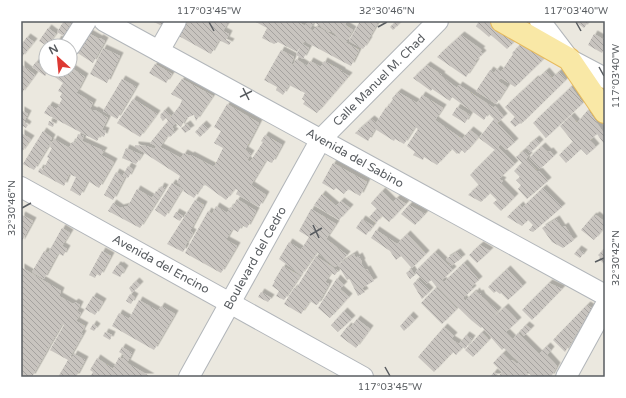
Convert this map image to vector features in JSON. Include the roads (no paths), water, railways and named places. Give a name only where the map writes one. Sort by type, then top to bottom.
[{"type":"main road","points":[[502,21],[569,59],[605,112]]},
{"type":"street","points":[[75,38],[86,21]]},
{"type":"street","name":"Avenida del Sabino","points":[[104,21],[605,295]]},
{"type":"street","points":[[159,51],[176,21]]},
{"type":"street","name":"Calle Manuel M. Chad","points":[[321,139],[438,21]]},
{"type":"street","points":[[540,21],[569,59],[605,78]]},
{"type":"street","name":"Boulevard del Cedro","points":[[189,377],[321,139]]},
{"type":"street","name":"Avenida del Encino","points":[[21,187],[363,377]]},
{"type":"street","points":[[566,377],[605,306]]}]
